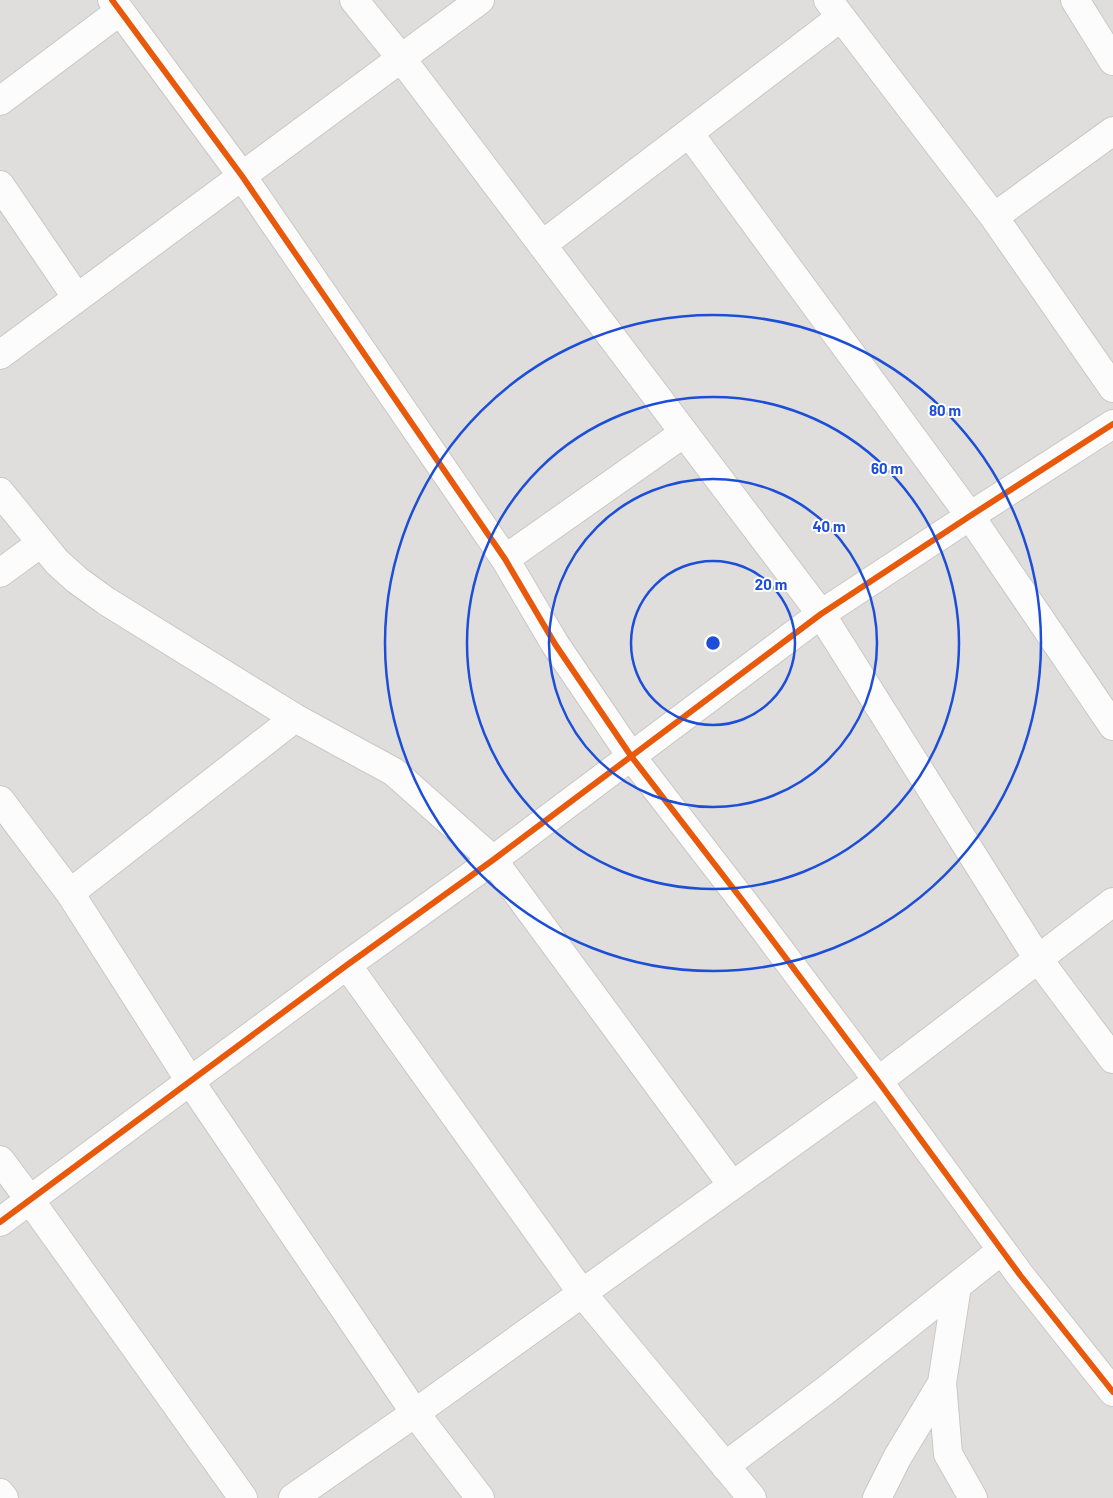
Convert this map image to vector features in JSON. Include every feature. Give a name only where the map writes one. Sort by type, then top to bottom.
[{"type":"street","points":[[354,0],[401,58],[821,614],[1038,959],[1113,1059]]},
{"type":"street","points":[[0,356],[480,0]]},
{"type":"street","points":[[1075,0],[1113,61]]},
{"type":"street","points":[[0,101],[116,5],[242,176],[505,559],[555,644],[631,756],[746,905],[1002,1250],[1113,1392]]},
{"type":"street","points":[[542,245],[689,132],[834,8],[994,217],[1113,388]]},
{"type":"street","points":[[994,217],[1113,131]]},
{"type":"street","points":[[689,132],[970,516],[1113,726]]},
{"type":"street","points":[[0,185],[77,298]]},
{"type":"street","points":[[0,1222],[347,965],[493,860],[821,614],[1113,424]]},
{"type":"street","points":[[505,559],[684,432]]},
{"type":"street","points":[[0,492],[57,562],[106,601],[295,718],[394,772],[493,860],[732,1185]]},
{"type":"street","points":[[0,573],[42,543]]},
{"type":"street","points":[[70,893],[295,718]]},
{"type":"street","points":[[0,800],[70,893],[190,1081],[415,1413],[480,1498]]},
{"type":"street","points":[[293,1498],[415,1413],[878,1081],[1113,902]]},
{"type":"street","points":[[347,965],[582,1293],[752,1498]]},
{"type":"street","points":[[0,1160],[242,1498]]},
{"type":"street","points":[[725,1466],[826,1390],[1002,1250]]},
{"type":"street","points":[[957,1286],[942,1383],[948,1454],[973,1498]]},
{"type":"street","points":[[877,1498],[897,1458],[942,1383]]},
{"type":"street","points":[[0,1493],[4,1498]]},
{"type":"shaded area","points":[[0,0],[1113,0],[1113,1498],[0,1498]]},
{"type":"cycle path","points":[[112,0],[242,176],[505,559],[555,644],[631,756],[878,1081],[1020,1275],[1113,1392]]},
{"type":"cycle path","points":[[0,1222],[347,965],[493,860],[821,614],[1113,424]]}]
